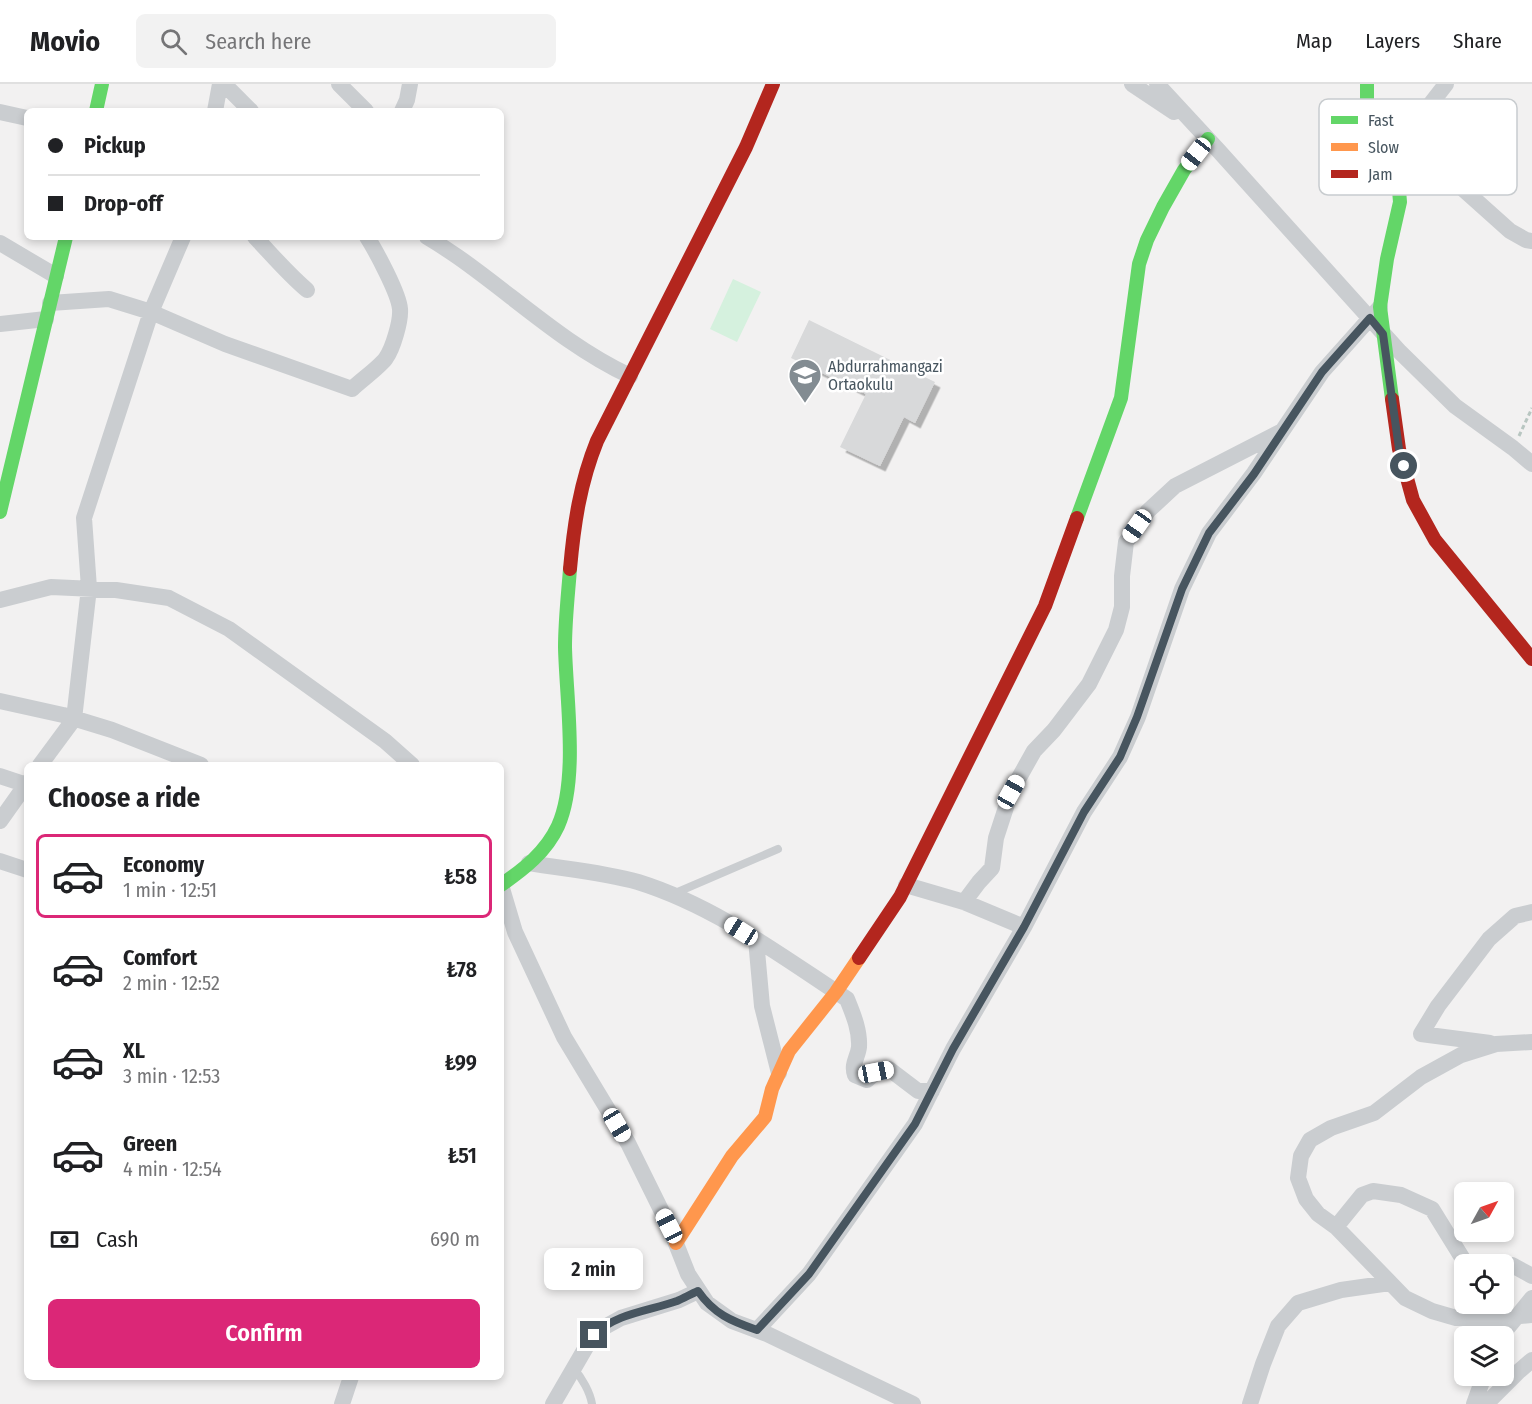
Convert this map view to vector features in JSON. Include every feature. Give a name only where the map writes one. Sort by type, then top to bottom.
[{"type":"street","points":[[97,108],[102,84]]},
{"type":"street","points":[[216,108],[222,84],[247,108]]},
{"type":"street","points":[[339,84],[363,108]]},
{"type":"street","points":[[403,108],[410,84]]},
{"type":"street","points":[[504,882],[545,849],[560,821],[567,792],[565,633],[574,529],[579,490],[584,472],[597,441],[746,147],[773,84]]},
{"type":"street","points":[[1132,84],[1203,134]]},
{"type":"street","points":[[1157,84],[1375,312],[1383,334],[1399,449],[1413,500],[1434,540],[1532,659]]},
{"type":"street","points":[[1366,84],[1367,99]]},
{"type":"street","points":[[1434,99],[1446,84]]},
{"type":"street","points":[[0,112],[24,117]]},
{"type":"street","points":[[676,1243],[732,1156],[765,1117],[772,1089],[789,1051],[836,992],[900,897],[1045,606],[1121,398],[1139,264],[1147,240],[1203,134]]},
{"type":"street","points":[[757,1330],[809,1274],[915,1124],[953,1049],[1024,927],[1084,812],[1120,757],[1137,717],[1182,589],[1209,533],[1254,474],[1322,372],[1375,312],[1400,202],[1399,195]]},
{"type":"street","points":[[1470,195],[1510,231],[1532,241]]},
{"type":"street","points":[[0,512],[65,240]]},
{"type":"street","points":[[42,762],[74,719],[89,588],[84,518],[151,312],[182,240]]},
{"type":"street","points":[[258,240],[287,273],[307,290]]},
{"type":"street","points":[[0,324],[109,298],[151,312],[225,344],[352,388],[386,358],[397,331],[400,308],[380,260],[369,240]]},
{"type":"street","points":[[432,240],[457,256],[565,338],[607,365],[630,376]]},
{"type":"street","points":[[0,243],[56,276]]},
{"type":"street","points":[[1383,334],[1455,406],[1532,464]]},
{"type":"street","points":[[964,902],[992,868],[996,838],[1011,792],[1034,751],[1089,684],[1116,630],[1122,607],[1122,576],[1126,542],[1148,512],[1175,486],[1282,431]]},
{"type":"street","points":[[0,600],[51,586],[116,590],[169,598],[229,629],[385,741],[409,762]]},
{"type":"street","points":[[0,701],[112,730],[193,762]]},
{"type":"street","points":[[0,776],[24,783]]},
{"type":"street","points":[[0,821],[24,788]]},
{"type":"street","points":[[0,861],[24,869]]},
{"type":"street","points":[[529,863],[608,875],[636,882],[706,910],[847,999],[855,1017],[859,1047],[853,1068],[855,1075],[867,1080],[876,1072],[889,1069],[918,1091],[932,1091]]},
{"type":"street","points":[[906,885],[964,902],[1024,927]]},
{"type":"street","points":[[1532,912],[1515,916],[1489,939],[1438,1006],[1421,1034],[1496,1044],[1532,1042]]},
{"type":"street","points":[[504,915],[515,932],[564,1037],[628,1143],[669,1226],[687,1274],[707,1303],[732,1321],[757,1330],[913,1404]]},
{"type":"street","points":[[756,940],[762,1006],[779,1073]]},
{"type":"street","points":[[1496,1044],[1461,1055],[1421,1077],[1374,1113],[1331,1128],[1310,1140],[1301,1156],[1298,1178],[1306,1199],[1318,1214],[1336,1227],[1405,1298],[1432,1311],[1456,1318],[1525,1316]]},
{"type":"street","points":[[1336,1227],[1362,1195],[1373,1191],[1401,1195],[1432,1209],[1460,1254]]},
{"type":"street","points":[[1514,1266],[1532,1276]]},
{"type":"street","points":[[1250,1404],[1278,1326],[1298,1304],[1341,1290],[1390,1283]]},
{"type":"street","points":[[553,1404],[589,1342],[601,1329],[621,1318],[679,1300],[698,1291]]},
{"type":"street","points":[[1513,1326],[1525,1316],[1532,1298]]},
{"type":"street","points":[[1486,1404],[1532,1360]]},
{"type":"street","points":[[342,1404],[350,1380]]},
{"type":"street","points":[[1474,1404],[1480,1386]]},
{"type":"lane","points":[[673,895],[778,849]]},
{"type":"lane","points":[[574,1369],[579,1374],[592,1404]]},
{"type":"path","points":[[1513,448],[1532,408]]},
{"type":"green space","points":[[733,279],[761,292],[737,342],[710,329]]},
{"type":"building","points":[[809,320],[935,382],[915,423],[904,417],[880,466],[840,447],[866,394],[791,358]]},
{"type":"traffic: fast","points":[[97,108],[102,84]]},
{"type":"traffic: fast","points":[[1367,84],[1367,99]]},
{"type":"traffic: fast","points":[[1077,518],[1121,398],[1139,264],[1147,240],[1184,170],[1208,139]]},
{"type":"traffic: fast","points":[[1392,399],[1380,307],[1399,195]]},
{"type":"traffic: fast","points":[[0,512],[65,240]]},
{"type":"traffic: fast","points":[[504,883],[541,852],[558,826],[564,807],[570,762],[565,647],[570,569]]},
{"type":"traffic: slow","points":[[676,1243],[732,1156],[765,1117],[772,1089],[789,1051],[836,992],[859,958]]},
{"type":"traffic: jam","points":[[570,569],[579,504],[586,472],[597,441],[746,147],[773,84]]},
{"type":"traffic: jam","points":[[1392,399],[1399,449],[1413,500],[1435,540],[1532,659]]},
{"type":"traffic: jam","points":[[859,958],[900,897],[1045,606],[1077,518]]},
{"type":"place","name":"Abdurrahmangazi Ortaokulu","points":[[805,404]]},
{"type":"route","points":[[594,1335],[608,1324],[621,1318],[679,1300],[698,1291],[707,1303],[732,1321],[757,1330],[809,1274],[915,1124],[953,1049],[1024,927],[1084,812],[1120,757],[1137,717],[1182,589],[1209,533],[1254,474],[1322,372],[1370,318],[1383,334],[1399,449],[1404,466]]}]
